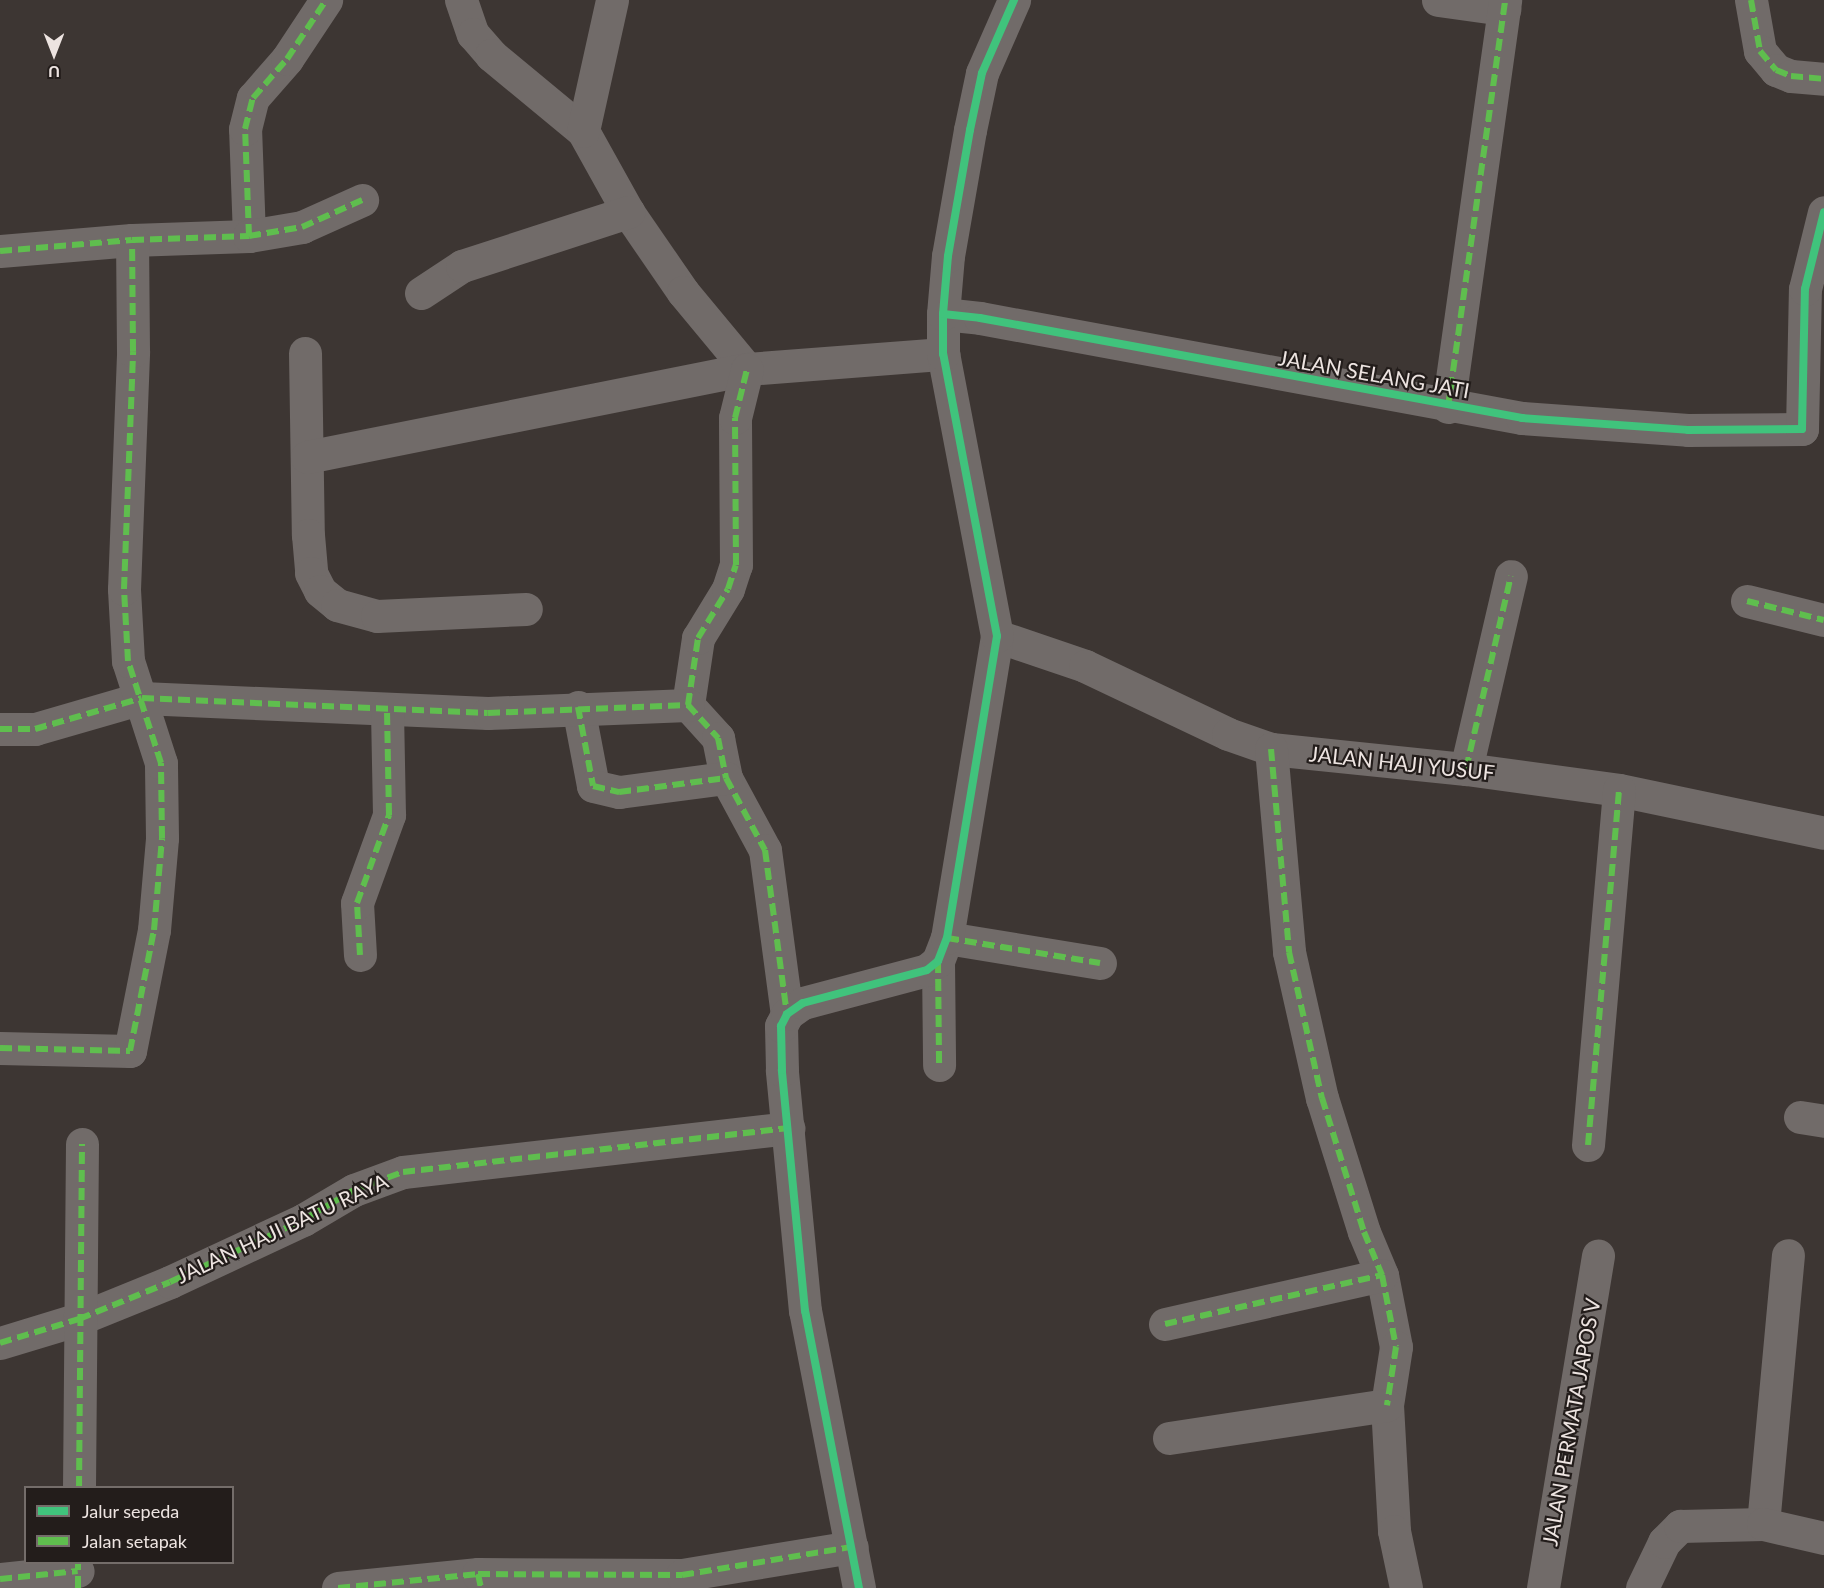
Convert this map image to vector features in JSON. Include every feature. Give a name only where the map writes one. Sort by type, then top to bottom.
[{"type":"street","points":[[249,236],[245,129],[253,98],[287,59],[326,0]]},
{"type":"street","points":[[460,0],[473,34],[491,55],[583,131],[628,212],[683,292],[747,369]]},
{"type":"street","points":[[583,131],[612,0]]},
{"type":"street","points":[[939,1065],[942,950],[997,636],[943,354],[943,314],[948,256],[975,107],[990,51],[1014,0]]},
{"type":"street","points":[[1438,0],[1505,5],[1448,407]]},
{"type":"street","points":[[1751,0],[1760,51],[1776,70],[1791,76],[1824,79]]},
{"type":"street","points":[[0,251],[132,240],[249,236],[302,227],[341,213],[362,200]]},
{"type":"street","points":[[421,293],[462,266],[628,212]]},
{"type":"street","name":"JALAN SELANG JATI","points":[[943,314],[980,318],[1448,407],[1522,418],[1688,430],[1802,429],[1805,289],[1824,212]]},
{"type":"street","points":[[0,1048],[130,1051],[154,930],[162,838],[160,763],[142,698],[128,661],[124,589],[133,351],[132,240]]},
{"type":"street","points":[[304,352],[311,573],[320,591],[337,605],[377,616],[526,609]]},
{"type":"street","points":[[307,457],[747,369],[943,354]]},
{"type":"street","points":[[688,705],[698,638],[728,589],[736,565],[735,418],[747,369]]},
{"type":"street","points":[[1466,769],[1511,576]]},
{"type":"street","points":[[1747,601],[1824,620]]},
{"type":"street","name":"JALAN HAJI YUSUF","points":[[997,636],[1085,666],[1228,734],[1271,749],[1466,769],[1618,790],[1824,833]]},
{"type":"street","points":[[0,729],[35,729],[142,698],[387,710],[536,712],[578,707],[688,705],[718,738],[726,778],[765,850],[787,1014],[780,1041],[805,1311],[859,1588]]},
{"type":"street","points":[[578,707],[593,786],[619,792],[726,778]]},
{"type":"street","points":[[360,955],[357,903],[389,815],[387,710]]},
{"type":"street","points":[[1271,749],[1289,952],[1322,1098],[1364,1232],[1382,1275],[1396,1347],[1387,1405],[1394,1531],[1406,1588]]},
{"type":"street","points":[[1588,1145],[1618,790]]},
{"type":"street","points":[[787,1014],[819,998],[906,979],[942,950],[1100,963]]},
{"type":"street","name":"JALAN HAJI BATU RAYA","points":[[0,1343],[79,1319],[293,1224],[354,1190],[403,1172],[789,1128]]},
{"type":"street","points":[[79,1486],[82,1144]]},
{"type":"street","points":[[1762,1524],[1788,1255]]},
{"type":"street","name":"JALAN PERMATA JAPOS V","points":[[1543,1588],[1598,1256]]},
{"type":"street","points":[[1165,1324],[1382,1275]]},
{"type":"street","points":[[1169,1438],[1387,1405]]},
{"type":"street","points":[[1642,1588],[1664,1542],[1680,1526],[1695,1523],[1762,1524],[1824,1538]]},
{"type":"street","points":[[338,1588],[682,1575],[852,1546]]},
{"type":"street","points":[[0,1579],[78,1574]]},
{"type":"marked path","points":[[249,236],[245,129],[253,98],[287,59],[326,0]]},
{"type":"marked path","points":[[1448,407],[1505,0]]},
{"type":"marked path","points":[[1751,0],[1760,51],[1776,70],[1791,76],[1824,79]]},
{"type":"marked path","points":[[0,251],[132,240],[249,236],[302,227],[362,200]]},
{"type":"marked path","points":[[0,1048],[130,1051],[154,930],[162,838],[161,763],[128,661],[124,589],[133,351],[132,240]]},
{"type":"marked path","points":[[688,705],[698,638],[728,589],[736,565],[735,418],[747,369]]},
{"type":"marked path","points":[[1466,769],[1511,576]]},
{"type":"marked path","points":[[1747,601],[1824,620]]},
{"type":"marked path","points":[[0,729],[35,729],[142,698],[488,713],[688,705]]},
{"type":"marked path","points":[[688,705],[718,738],[726,778],[765,850],[787,1014]]},
{"type":"marked path","points":[[578,707],[593,786],[619,792],[726,778]]},
{"type":"marked path","points":[[360,955],[357,903],[389,815],[387,710]]},
{"type":"marked path","points":[[1271,749],[1289,952],[1322,1098],[1364,1232],[1382,1275],[1396,1347],[1387,1405]]},
{"type":"marked path","points":[[1588,1145],[1619,790]]},
{"type":"marked path","points":[[947,938],[1100,963]]},
{"type":"marked path","points":[[938,961],[939,1065]]},
{"type":"marked path","points":[[0,1343],[79,1319],[170,1282],[303,1220],[354,1190],[403,1172],[789,1128]]},
{"type":"marked path","points":[[79,1486],[82,1144]]},
{"type":"marked path","points":[[1165,1324],[1382,1275]]},
{"type":"marked path","points":[[338,1588],[478,1574],[682,1575],[852,1547]]},
{"type":"marked path","points":[[78,1564],[78,1588]]},
{"type":"marked path","points":[[0,1579],[78,1571]]},
{"type":"marked path","points":[[478,1574],[481,1588]]},
{"type":"cycle path","points":[[859,1588],[805,1311],[782,1070],[781,1026],[787,1014],[803,1003],[927,970],[938,961],[947,938],[997,636],[943,354],[943,314],[948,256],[982,73],[1014,0]]},
{"type":"cycle path","points":[[943,314],[980,318],[1522,418],[1688,430],[1802,429],[1805,289],[1824,212]]}]
